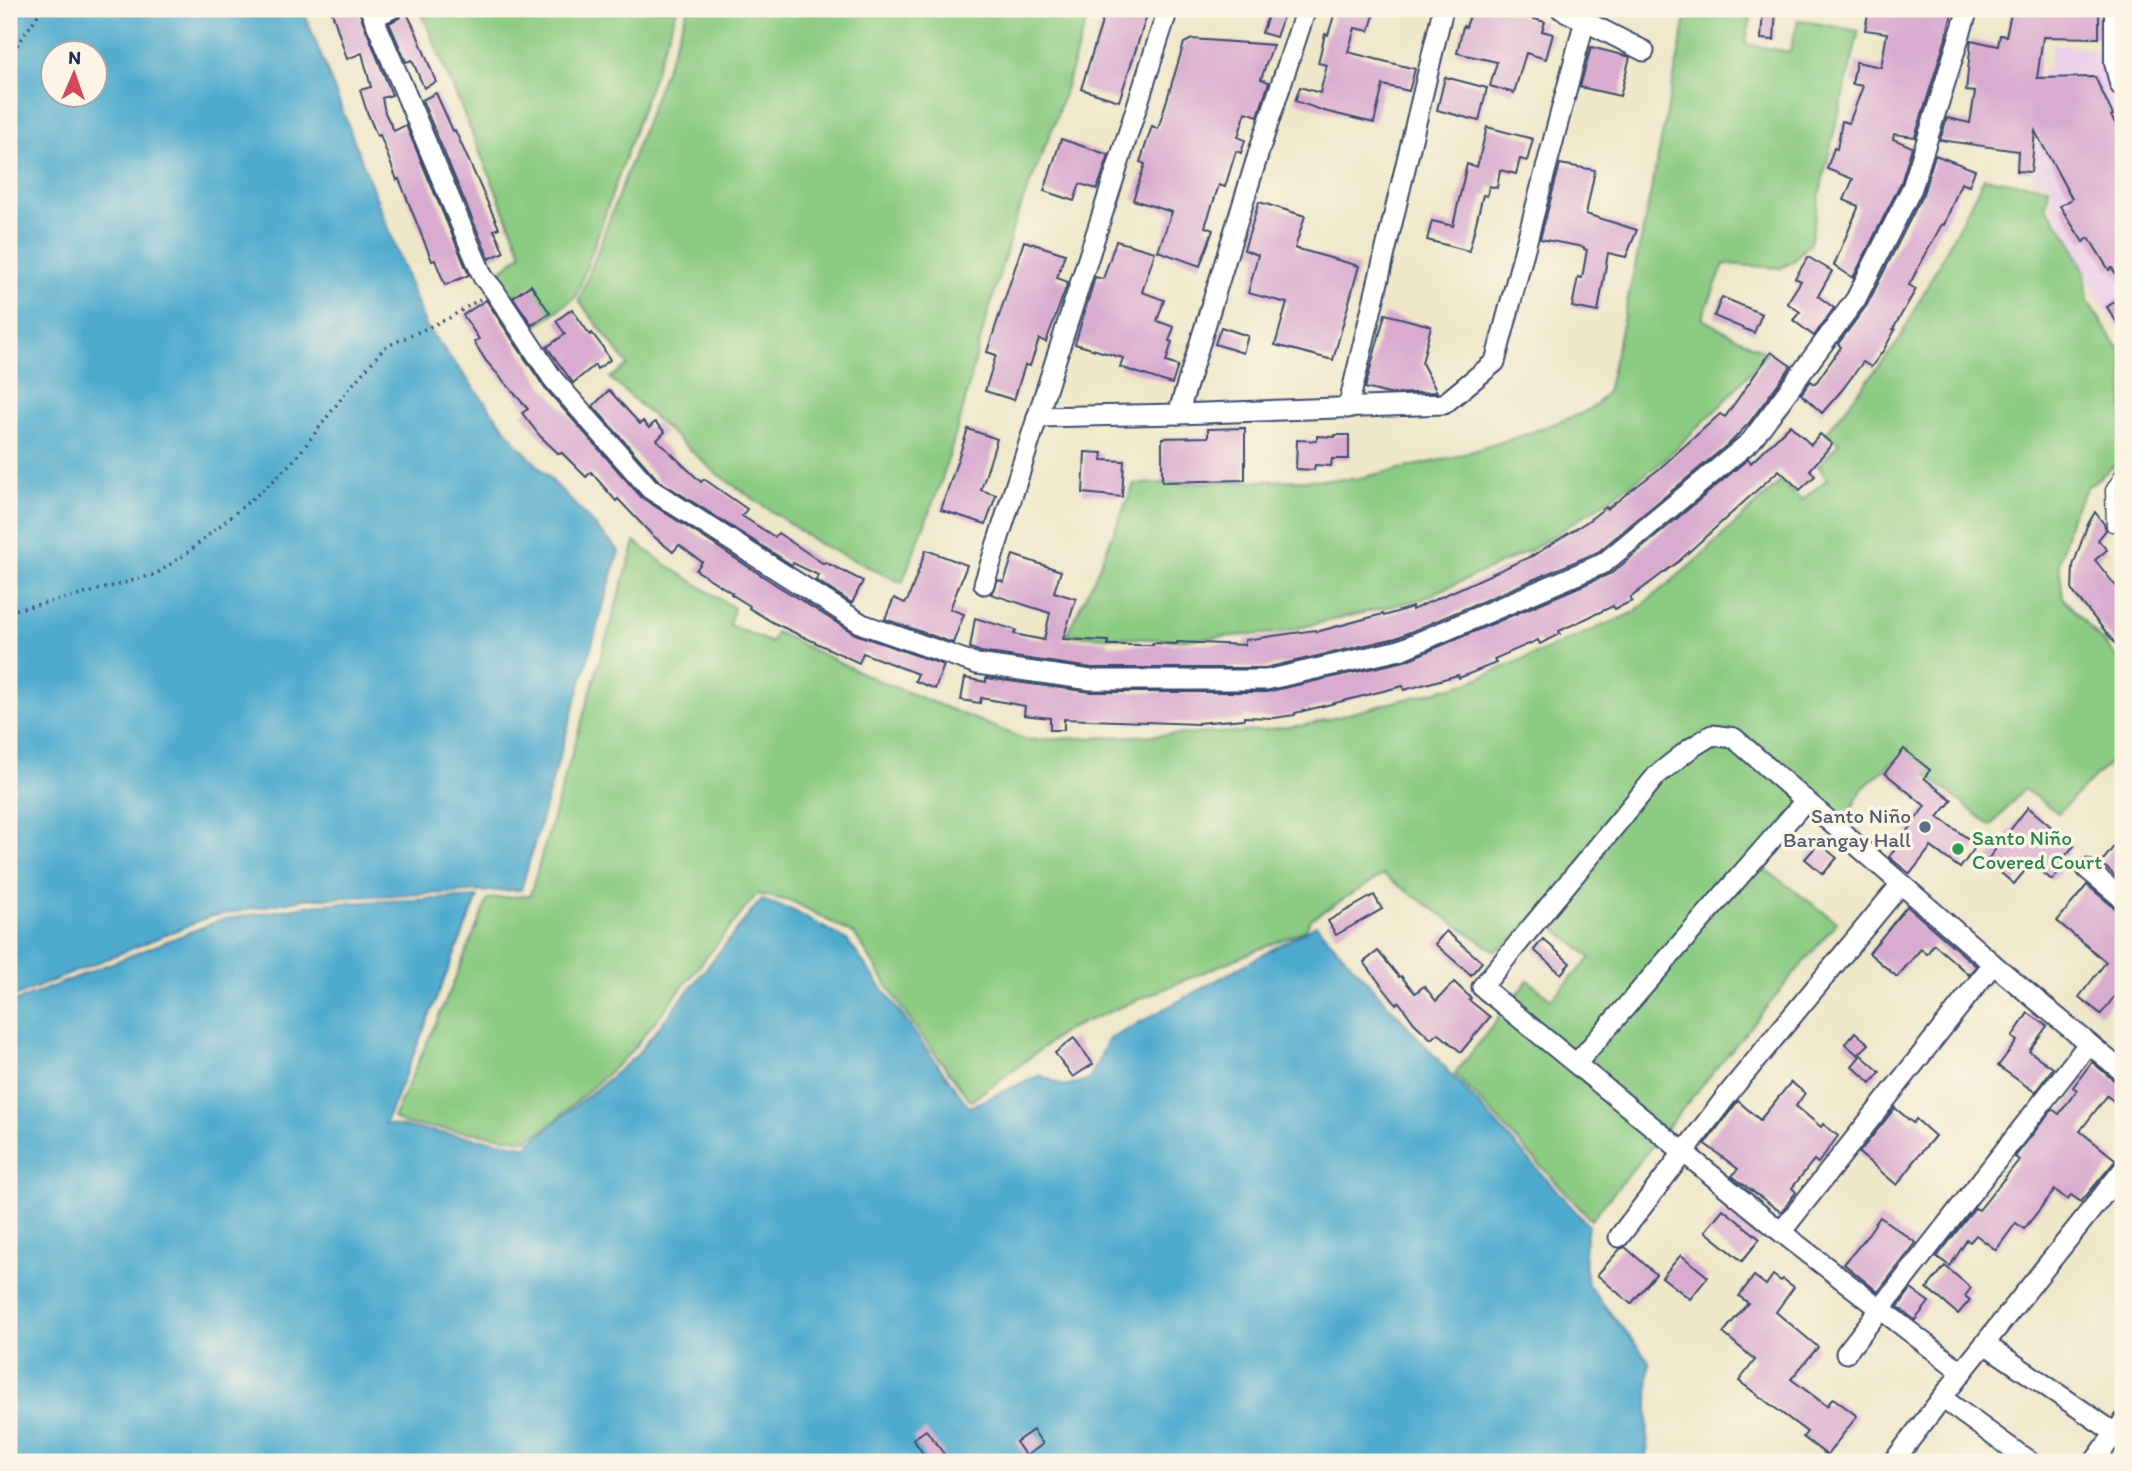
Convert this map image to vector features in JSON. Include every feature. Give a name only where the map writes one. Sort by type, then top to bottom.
[{"type":"street","points":[[984,584],[1168,9]]},
{"type":"street","points":[[1178,414],[1306,9]]},
{"type":"street","points":[[1348,408],[1443,9]]},
{"type":"street","points":[[1561,9],[1644,51]]},
{"type":"street","points":[[378,12],[483,277],[553,380],[650,489],[862,624],[976,664],[1091,680],[1266,680],[1400,650],[1604,563],[1751,441],[1856,299],[1912,188],[1968,9]]},
{"type":"street","points":[[2118,9],[2118,62],[2123,83]]},
{"type":"street","points":[[1037,416],[1178,414],[1444,404],[1495,362],[1585,20]]},
{"type":"street","points":[[1962,1371],[1781,1232],[1482,987],[1657,775],[1712,735],[1734,738],[1993,964],[2123,1072]]},
{"type":"street","points":[[1582,1057],[1806,800]]},
{"type":"street","points":[[2087,869],[2123,899]]},
{"type":"street","points":[[1619,1237],[1732,1089],[1901,884]]},
{"type":"street","points":[[1781,1232],[1993,964]]},
{"type":"street","points":[[1846,1353],[2088,1044]]},
{"type":"street","points":[[1894,1462],[1962,1371],[2123,1170]]},
{"type":"street","points":[[1985,1344],[2119,1428],[2094,1462]]},
{"type":"street","points":[[1942,1398],[2030,1462]]},
{"type":"lane","points":[[2112,526],[2111,490],[2123,470]]},
{"type":"path","points":[[9,57],[42,9]]},
{"type":"path","points":[[9,611],[156,574],[270,484],[296,458],[347,391],[385,347],[449,318],[494,290]]},
{"type":"shaded area","points":[[2053,43],[2115,54],[2120,106],[2123,111],[2123,336],[2097,296],[2051,204],[2051,184],[2032,181],[2043,106],[2042,71],[2048,70]]},
{"type":"green space","points":[[420,9],[677,9],[576,297],[528,332],[493,278],[522,253]]},
{"type":"green space","points":[[688,9],[1090,9],[1055,122],[1016,218],[942,479],[902,583],[819,544],[717,474],[610,378],[628,365],[579,301]]},
{"type":"green space","points":[[1688,9],[1753,9],[1745,44],[1790,52],[1798,20],[1859,31],[1810,243],[1794,261],[1781,268],[1724,264],[1702,319],[1767,353],[1724,402],[1661,463],[1533,549],[1422,599],[1277,633],[1175,640],[1066,635],[1094,579],[1134,484],[1355,479],[1454,457],[1521,436],[1580,414],[1596,405],[1607,392]]},
{"type":"green space","points":[[1984,178],[2049,187],[2046,207],[2070,240],[2085,273],[2088,301],[2123,356],[2123,459],[2087,487],[2071,516],[2059,562],[2063,598],[2123,664],[2123,750],[2058,813],[2024,789],[1991,826],[1901,755],[1863,788],[1838,833],[1807,815],[1762,867],[1837,922],[1591,1220],[1455,1074],[1528,980],[1551,999],[1591,958],[1542,917],[1495,951],[1383,875],[1311,919],[1305,930],[1068,1029],[971,1101],[906,1015],[855,935],[794,902],[757,894],[629,1054],[549,1126],[527,1140],[405,1124],[393,1118],[488,899],[530,895],[635,542],[734,608],[729,625],[772,643],[776,632],[872,678],[1027,740],[1243,732],[1306,725],[1467,683],[1633,613],[1693,563],[1780,482],[1802,500],[1827,479],[1818,466],[1839,443],[1826,433],[1898,342]]},
{"type":"water","points":[[9,9],[303,9],[426,326],[520,447],[619,551],[521,890],[304,899],[209,917],[9,999]]},
{"type":"water","points":[[478,897],[385,1124],[526,1146],[635,1057],[761,900],[792,910],[847,940],[969,1107],[1040,1075],[1064,1086],[1089,1080],[1108,1040],[1316,925],[1588,1225],[1584,1253],[1588,1285],[1649,1361],[1647,1462],[9,1462],[9,1004],[220,920],[318,904]]},
{"type":"building","points":[[331,9],[358,9],[392,95],[382,98],[385,113],[394,131],[406,125],[469,275],[445,285],[435,260],[432,261],[380,135],[377,136],[367,112],[360,90],[371,87],[362,53],[347,59]]},
{"type":"building","points":[[403,9],[416,32],[436,82],[424,88],[412,60],[406,62],[389,23],[401,17]]},
{"type":"building","points":[[1106,9],[1149,9],[1119,101],[1081,89]]},
{"type":"building","points":[[1336,9],[1376,9],[1369,31],[1355,28],[1348,52],[1415,69],[1409,91],[1383,85],[1374,123],[1295,101],[1300,87],[1320,93],[1327,65],[1318,63],[1325,34],[1328,35]]},
{"type":"building","points":[[1472,9],[1505,9],[1545,22],[1542,31],[1553,34],[1546,59],[1526,53],[1514,93],[1490,86],[1497,62],[1457,53],[1463,26],[1466,27]]},
{"type":"building","points":[[1763,9],[1776,9],[1774,40],[1761,39]]},
{"type":"building","points":[[1869,9],[1953,9],[1915,137],[1894,134],[1893,139],[1912,147],[1901,183],[1853,278],[1834,265],[1858,208],[1844,200],[1853,179],[1827,169],[1834,148],[1837,149],[1842,121],[1849,123],[1863,86],[1852,84],[1856,62],[1881,67],[1887,33],[1865,30]]},
{"type":"building","points":[[2012,9],[2099,9],[2099,38],[2043,37],[2037,78],[2095,77],[2123,137],[2123,286],[2112,268],[2109,270],[2089,238],[2083,242],[2060,206],[2072,199],[2035,131],[2031,172],[2017,171],[2018,151],[1940,140],[1947,118],[1970,123],[1975,92],[1966,91],[1971,40],[1998,46],[2000,35],[2006,36]]},
{"type":"building","points":[[1269,13],[1283,17],[1276,37],[1262,33]]},
{"type":"building","points":[[1192,39],[1273,45],[1261,79],[1269,82],[1258,116],[1246,112],[1238,137],[1245,140],[1241,153],[1236,151],[1225,187],[1219,185],[1205,227],[1213,230],[1200,266],[1158,251],[1172,212],[1133,200],[1145,164],[1140,162],[1152,126],[1158,129],[1184,43]]},
{"type":"building","points":[[1591,47],[1630,57],[1620,96],[1580,87]]},
{"type":"building","points":[[1445,77],[1487,88],[1479,121],[1437,110]]},
{"type":"building","points":[[436,93],[499,228],[494,230],[504,252],[489,259],[422,100]]},
{"type":"building","points":[[1487,127],[1533,139],[1527,161],[1520,159],[1516,174],[1500,170],[1497,188],[1489,186],[1487,196],[1483,195],[1469,251],[1427,240],[1432,221],[1453,226],[1467,164],[1477,167]]},
{"type":"building","points":[[1061,139],[1109,155],[1097,189],[1080,184],[1074,201],[1044,191]]},
{"type":"building","points":[[1935,155],[1975,170],[1969,186],[1961,183],[1944,225],[1942,224],[1909,285],[1916,289],[1883,351],[1871,367],[1863,362],[1822,413],[1801,394],[1811,381],[1815,384],[1841,347],[1838,344],[1867,305],[1923,194]]},
{"type":"building","points":[[1560,164],[1595,170],[1586,214],[1637,230],[1626,257],[1608,253],[1598,312],[1572,307],[1578,277],[1582,278],[1587,250],[1584,247],[1540,239]]},
{"type":"building","points":[[1259,202],[1305,216],[1295,248],[1359,266],[1333,360],[1275,345],[1287,303],[1248,293],[1258,255],[1244,250]]},
{"type":"building","points":[[1024,241],[1065,254],[1057,278],[1068,282],[1046,342],[1039,339],[1030,366],[1025,365],[1014,400],[985,391],[996,355],[987,352]]},
{"type":"building","points":[[1116,241],[1155,252],[1142,292],[1164,300],[1157,321],[1174,327],[1166,362],[1178,366],[1172,384],[1120,367],[1123,358],[1075,344],[1095,277],[1103,279]]},
{"type":"building","points":[[1808,257],[1832,271],[1818,296],[1834,308],[1814,336],[1793,320],[1800,312],[1787,303],[1801,281],[1795,278]]},
{"type":"building","points":[[531,285],[550,313],[532,325],[513,297]]},
{"type":"building","points":[[2123,296],[2123,332],[2107,307]]},
{"type":"building","points":[[1722,297],[1762,314],[1754,333],[1714,316]]},
{"type":"building","points":[[486,300],[544,387],[641,497],[855,634],[944,665],[935,689],[915,681],[918,674],[863,653],[859,663],[774,623],[696,570],[702,562],[679,545],[673,552],[652,535],[618,499],[616,501],[591,472],[586,477],[562,453],[559,454],[522,413],[528,409],[486,361],[474,342],[479,339],[463,315]]},
{"type":"building","points":[[572,309],[610,360],[597,369],[595,365],[573,383],[547,347],[565,334],[556,321]]},
{"type":"building","points":[[1385,314],[1431,326],[1422,363],[1437,392],[1389,394],[1365,388]]},
{"type":"building","points":[[1221,327],[1248,336],[1243,353],[1215,344]]},
{"type":"building","points":[[1771,352],[1791,366],[1749,423],[1732,441],[1598,552],[1396,638],[1265,668],[1092,668],[981,652],[970,648],[975,618],[1016,630],[1014,634],[1044,640],[1050,613],[991,594],[998,580],[1004,582],[1013,555],[1061,571],[1054,592],[1076,599],[1063,639],[1108,641],[1108,645],[1177,642],[1245,645],[1245,640],[1316,632],[1412,607],[1412,610],[1534,555],[1606,507],[1607,509],[1659,469],[1720,414],[1725,417]]},
{"type":"building","points":[[609,390],[640,424],[643,421],[649,428],[655,422],[665,432],[657,440],[701,482],[704,479],[747,509],[742,516],[775,537],[778,533],[824,564],[825,562],[863,581],[852,603],[816,580],[818,575],[793,563],[792,565],[658,480],[593,406]]},
{"type":"building","points":[[1790,425],[1811,445],[1820,434],[1832,444],[1810,470],[1815,476],[1800,490],[1779,470],[1679,561],[1630,598],[1632,601],[1615,609],[1613,606],[1559,631],[1560,634],[1540,644],[1538,640],[1494,659],[1496,663],[1459,678],[1458,675],[1404,690],[1403,686],[1295,715],[1274,718],[1244,717],[1198,724],[1064,719],[1064,730],[1050,730],[1050,718],[1024,715],[1025,706],[981,698],[980,703],[961,700],[965,678],[986,682],[986,678],[1091,692],[1266,692],[1405,661],[1612,573],[1748,459],[1751,463]]},
{"type":"building","points":[[1245,428],[1245,480],[1162,482],[1162,438],[1208,437],[1208,429]]},
{"type":"building","points":[[968,429],[997,439],[981,490],[996,495],[986,524],[941,510]]},
{"type":"building","points":[[1349,435],[1349,459],[1332,459],[1331,466],[1315,465],[1314,470],[1296,469],[1297,440],[1317,441],[1317,436]]},
{"type":"building","points":[[1085,452],[1103,453],[1102,460],[1124,461],[1122,497],[1083,493]]},
{"type":"building","points":[[2095,512],[2106,530],[2098,540],[2107,550],[2095,560],[2123,595],[2123,653],[2072,591],[2073,566],[2087,526]]},
{"type":"building","points":[[926,550],[967,565],[950,609],[964,614],[953,643],[885,619],[894,598],[905,603],[908,599]]},
{"type":"building","points":[[1904,749],[1930,770],[1924,778],[1952,800],[1938,817],[1977,845],[1960,868],[1931,847],[1910,874],[1889,857],[1925,806],[1885,773]]},
{"type":"building","points":[[2028,807],[2074,846],[2063,858],[2068,862],[2052,880],[2031,863],[2014,884],[1988,859]]},
{"type":"building","points":[[2123,835],[2123,883],[2101,863]]},
{"type":"building","points":[[1819,843],[1837,858],[1823,874],[1805,859]]},
{"type":"building","points":[[2087,885],[2115,908],[2123,911],[2123,985],[2101,1014],[2079,997],[2106,962],[2057,921]]},
{"type":"building","points":[[1374,895],[1382,909],[1336,935],[1328,921]]},
{"type":"building","points":[[1907,906],[1976,966],[1969,975],[1934,944],[1927,954],[1921,949],[1897,977],[1869,953]]},
{"type":"building","points":[[1446,931],[1482,962],[1471,975],[1435,944]]},
{"type":"building","points":[[1543,939],[1570,963],[1561,974],[1534,950]]},
{"type":"building","points":[[1378,951],[1415,993],[1424,986],[1436,1001],[1454,982],[1471,998],[1469,1000],[1490,1017],[1461,1052],[1438,1033],[1431,1039],[1414,1023],[1399,1002],[1396,1004],[1364,962]]},
{"type":"building","points":[[2028,1013],[2047,1026],[2029,1051],[2053,1068],[2035,1092],[1998,1066],[2017,1041],[2012,1037]]},
{"type":"building","points":[[1855,1032],[1869,1044],[1858,1055],[1845,1044]]},
{"type":"building","points":[[1074,1038],[1093,1064],[1073,1077],[1055,1053]]},
{"type":"building","points":[[1861,1055],[1880,1072],[1871,1083],[1852,1066]]},
{"type":"building","points":[[2092,1062],[2115,1081],[2123,1084],[2123,1108],[2107,1096],[2080,1131],[2116,1160],[2081,1202],[2071,1195],[2068,1200],[2055,1190],[2024,1229],[2016,1223],[1996,1250],[1976,1235],[1970,1242],[1967,1240],[1950,1266],[1937,1257],[1975,1208],[1979,1210],[2019,1160],[2015,1157],[2052,1109],[2059,1114],[2077,1090],[2073,1087]]},
{"type":"building","points":[[1791,1082],[1805,1093],[1796,1106],[1821,1127],[1823,1124],[1838,1136],[1818,1163],[1814,1160],[1792,1188],[1796,1192],[1781,1212],[1732,1176],[1738,1169],[1705,1144],[1738,1101],[1760,1120]]},
{"type":"building","points":[[1895,1108],[1913,1123],[1916,1119],[1935,1136],[1897,1185],[1859,1153]]},
{"type":"building","points":[[1723,1209],[1760,1239],[1742,1261],[1705,1231]]},
{"type":"building","points":[[1880,1217],[1916,1243],[1878,1292],[1844,1264]]},
{"type":"building","points":[[1625,1247],[1656,1274],[1631,1304],[1597,1275],[1620,1249]]},
{"type":"building","points":[[1681,1255],[1708,1277],[1690,1299],[1662,1277]]},
{"type":"building","points":[[1945,1266],[1971,1288],[1965,1296],[1970,1300],[1958,1314],[1927,1288]]},
{"type":"building","points":[[1773,1275],[1794,1287],[1776,1312],[1818,1347],[1791,1379],[1827,1406],[1833,1398],[1857,1416],[1827,1455],[1803,1437],[1807,1432],[1739,1381],[1755,1360],[1723,1333],[1748,1303],[1739,1296],[1754,1276],[1766,1285]]},
{"type":"building","points":[[1911,1289],[1929,1302],[1915,1320],[1898,1307]]},
{"type":"building","points":[[926,1430],[944,1454],[932,1462],[929,1462],[913,1439]]},
{"type":"building","points":[[1033,1430],[1043,1444],[1026,1456],[1016,1442]]},
{"type":"place","name":"Santo Niño Barangay Hall","points":[[1925,827]]},
{"type":"place","name":"Santo Niño Covered Court","points":[[1958,849]]}]
